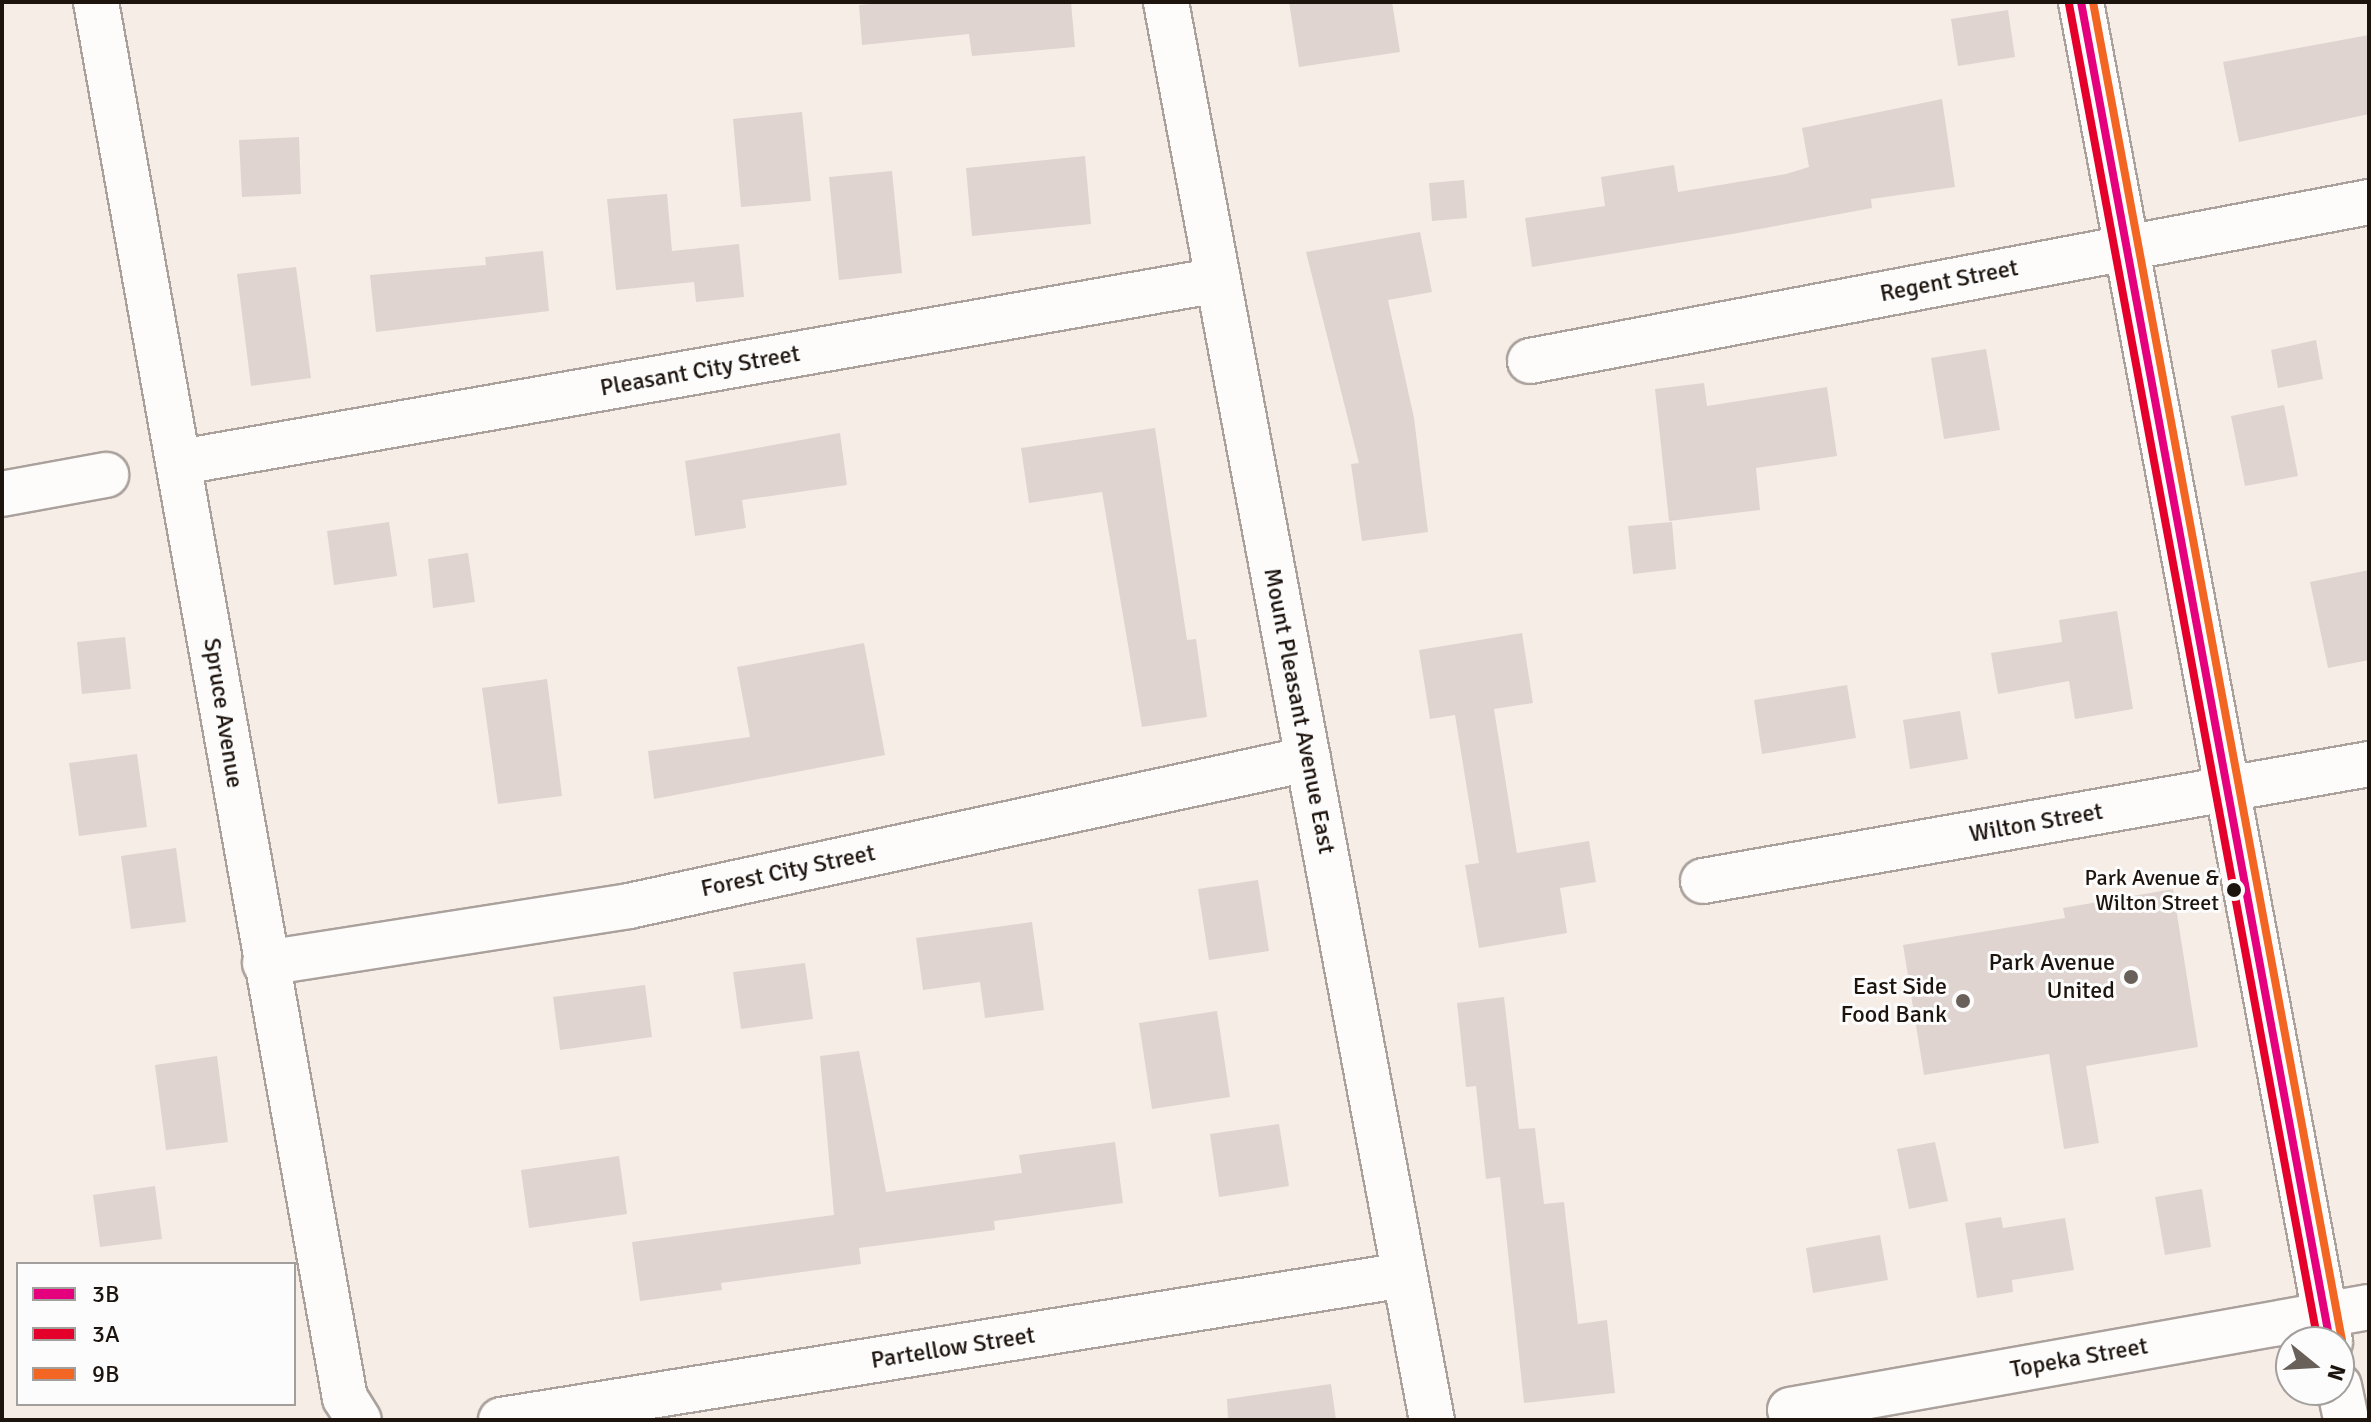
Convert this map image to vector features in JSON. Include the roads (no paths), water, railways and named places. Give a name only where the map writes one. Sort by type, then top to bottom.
[{"type":"street","name":"Spruce Avenue","points":[[96,2],[181,462],[265,963],[345,1398],[359,1420]]},
{"type":"street","name":"Mount Pleasant Avenue East","points":[[1166,2],[1432,1420]]},
{"type":"street","points":[[2081,2],[2128,247],[2224,791],[2327,1326]]},
{"type":"street","name":"Regent Street","points":[[1530,361],[2369,202]]},
{"type":"street","name":"Pleasant City Street","points":[[181,462],[1218,280]]},
{"type":"street","points":[[2,494],[106,475]]},
{"type":"street","name":"Forest City Street","points":[[265,963],[629,906],[1308,759]]},
{"type":"street","name":"Wilton Street","points":[[1703,881],[2369,764]]},
{"type":"street","name":"Partellow Street","points":[[501,1420],[1404,1275]]},
{"type":"street","name":"Topeka Street","points":[[2331,1326],[2369,1307]]},
{"type":"street","name":"Topeka Street","points":[[1790,1410],[2275,1336]]},
{"type":"place","name":"Park Avenue & Wilton Street","points":[[2234,890]]},
{"type":"place","name":"Park Avenue United","points":[[2131,977]]},
{"type":"place","name":"East Side Food Bank","points":[[1963,1001]]}]
